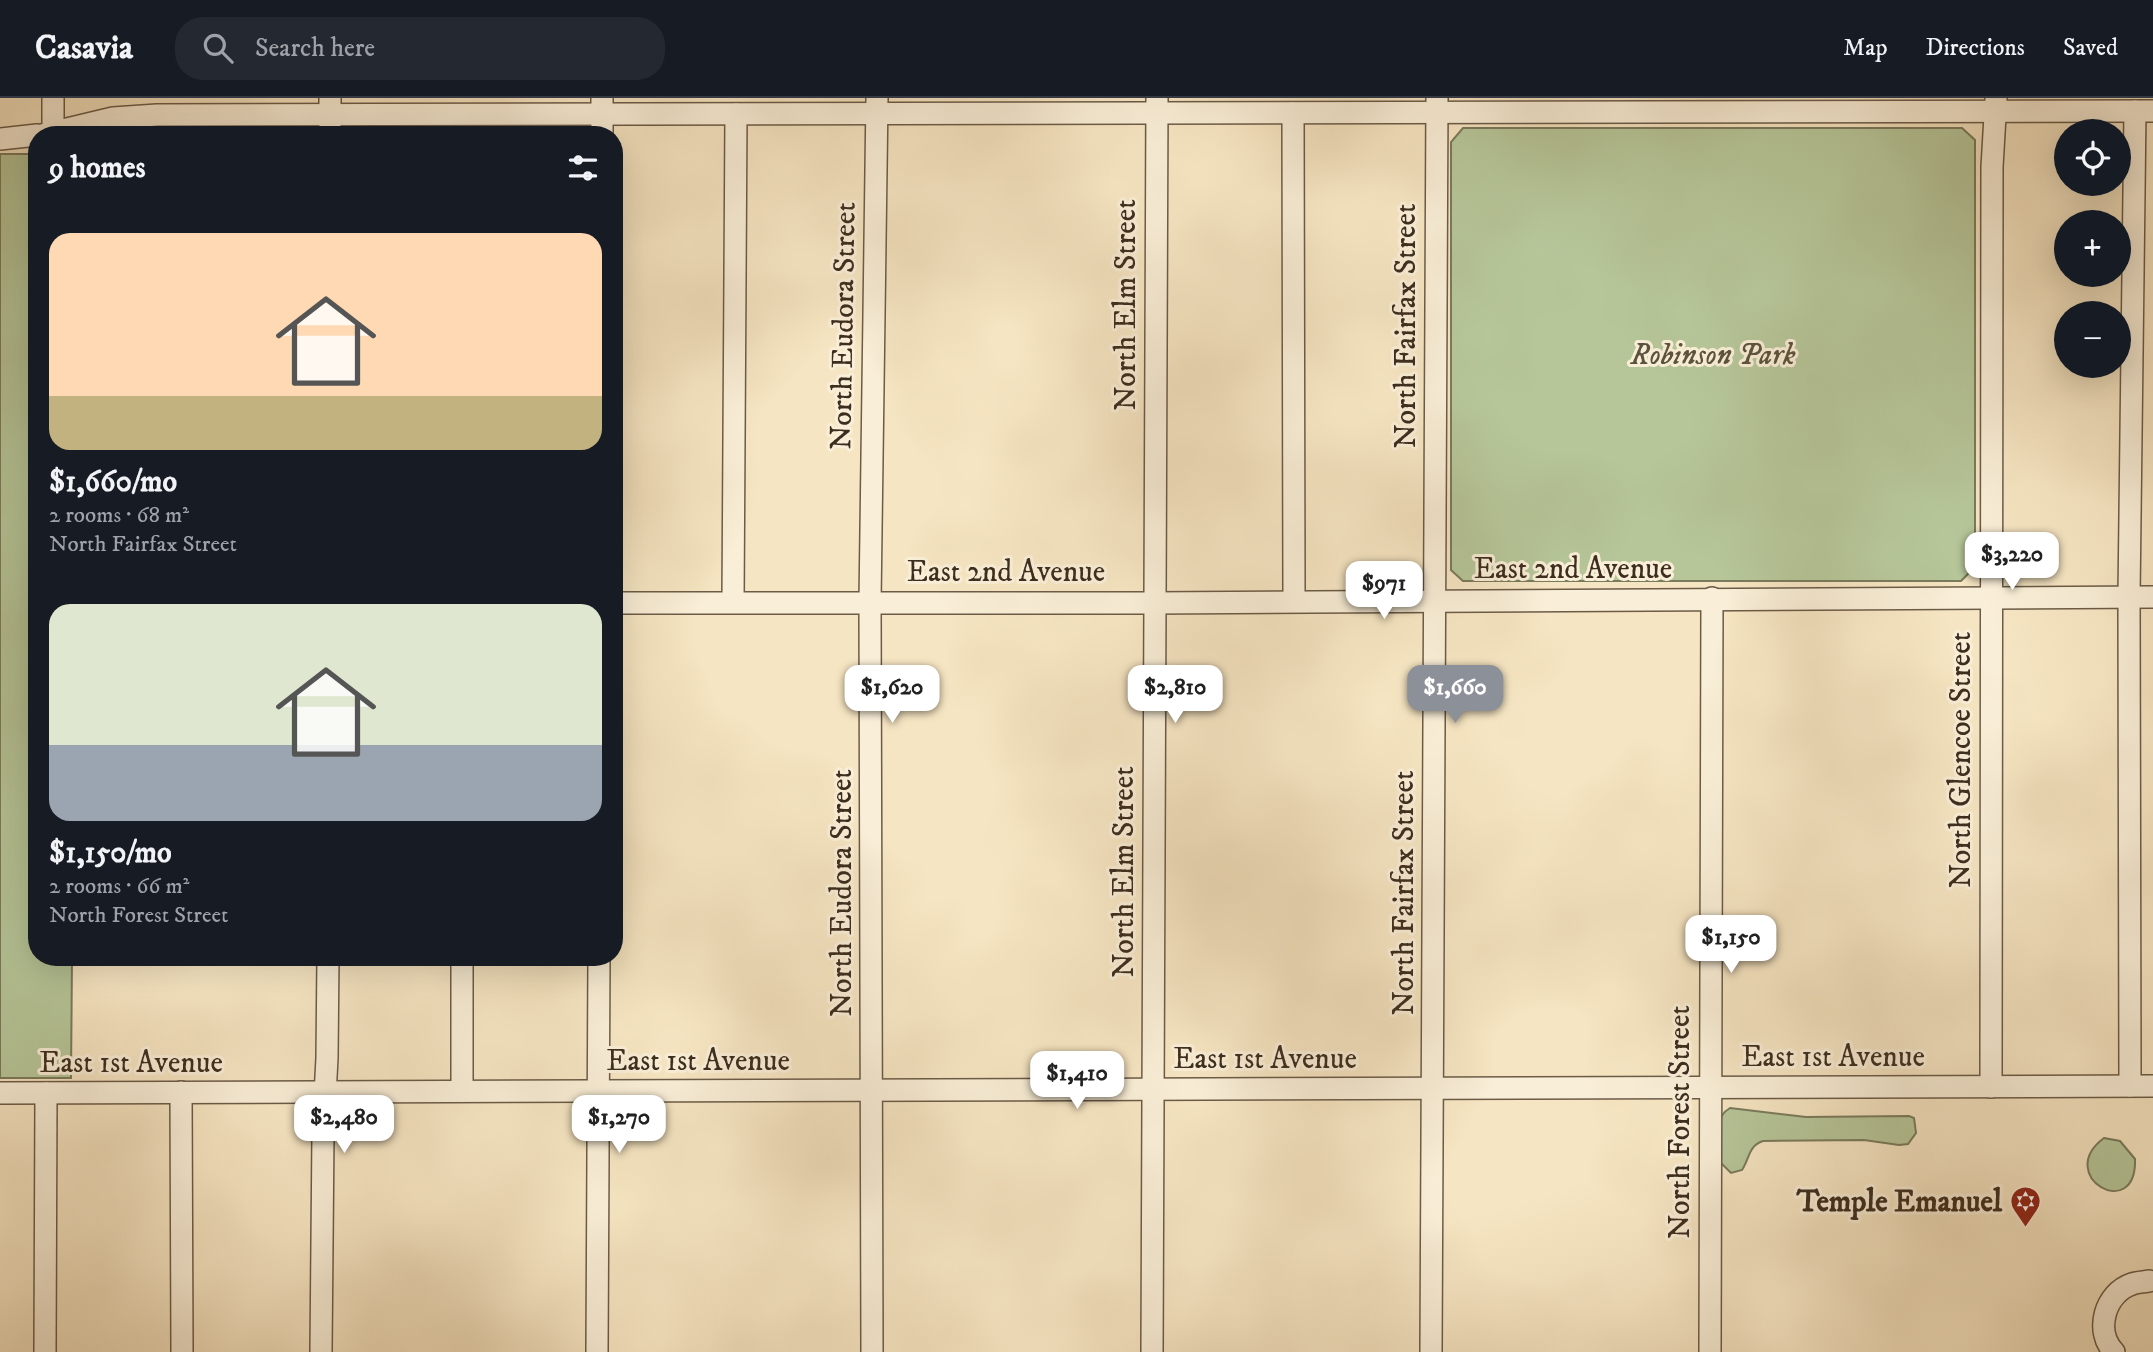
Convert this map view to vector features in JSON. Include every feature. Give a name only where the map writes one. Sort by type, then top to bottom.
[{"type":"street","points":[[46,126],[53,98]]},
{"type":"street","points":[[79,126],[133,116],[330,116],[467,107],[602,116],[736,114],[877,106],[1157,106],[1293,113],[1437,105],[1996,105],[2144,111],[2130,597],[2130,1086]]},
{"type":"street","name":"North Fairfax Street","points":[[1431,1352],[1437,105]]},
{"type":"street","name":"North Glencoe Street","points":[[1991,1087],[1992,167],[1996,105]]},
{"type":"street","name":"North Eudora Street","points":[[872,1352],[870,601],[877,106]]},
{"type":"street","name":"North Elm Street","points":[[1152,1352],[1157,106]]},
{"type":"street","points":[[1293,113],[1294,601]]},
{"type":"street","points":[[733,602],[736,114]]},
{"type":"street","points":[[0,139],[28,136]]},
{"type":"street","name":"East 2nd Avenue","points":[[623,603],[1153,603],[2153,597]]},
{"type":"street","name":"North Forest Street","points":[[1710,1352],[1712,598]]},
{"type":"street","points":[[321,1352],[328,966]]},
{"type":"street","points":[[462,966],[462,1091]]},
{"type":"street","points":[[597,1352],[599,966]]},
{"type":"street","name":"East 1st Avenue","points":[[0,1093],[2153,1086]]},
{"type":"street","points":[[181,1092],[181,1352]]},
{"type":"street","points":[[45,1352],[46,1093]]},
{"type":"street","points":[[2114,1352],[2103,1335],[2105,1312],[2118,1293],[2132,1284],[2149,1281]]},
{"type":"green space","name":"Robinson Park","points":[[1463,128],[1962,128],[1975,140],[1975,567],[1961,581],[1463,581],[1451,570],[1451,142]]},
{"type":"green space","points":[[0,154],[28,154],[28,966],[72,966],[71,1078],[0,1078]]},
{"type":"green space","points":[[1730,1108],[1806,1117],[1909,1116],[1914,1118],[1916,1133],[1908,1144],[1899,1145],[1864,1140],[1763,1141],[1752,1149],[1742,1170],[1731,1173],[1720,1162],[1718,1139],[1721,1118]]},
{"type":"green space","points":[[2104,1138],[2120,1141],[2135,1159],[2132,1178],[2124,1188],[2113,1191],[2101,1187],[2092,1178],[2088,1166],[2091,1152]]},
{"type":"place","name":"Temple Emanuel","points":[[2025,1229]]}]
